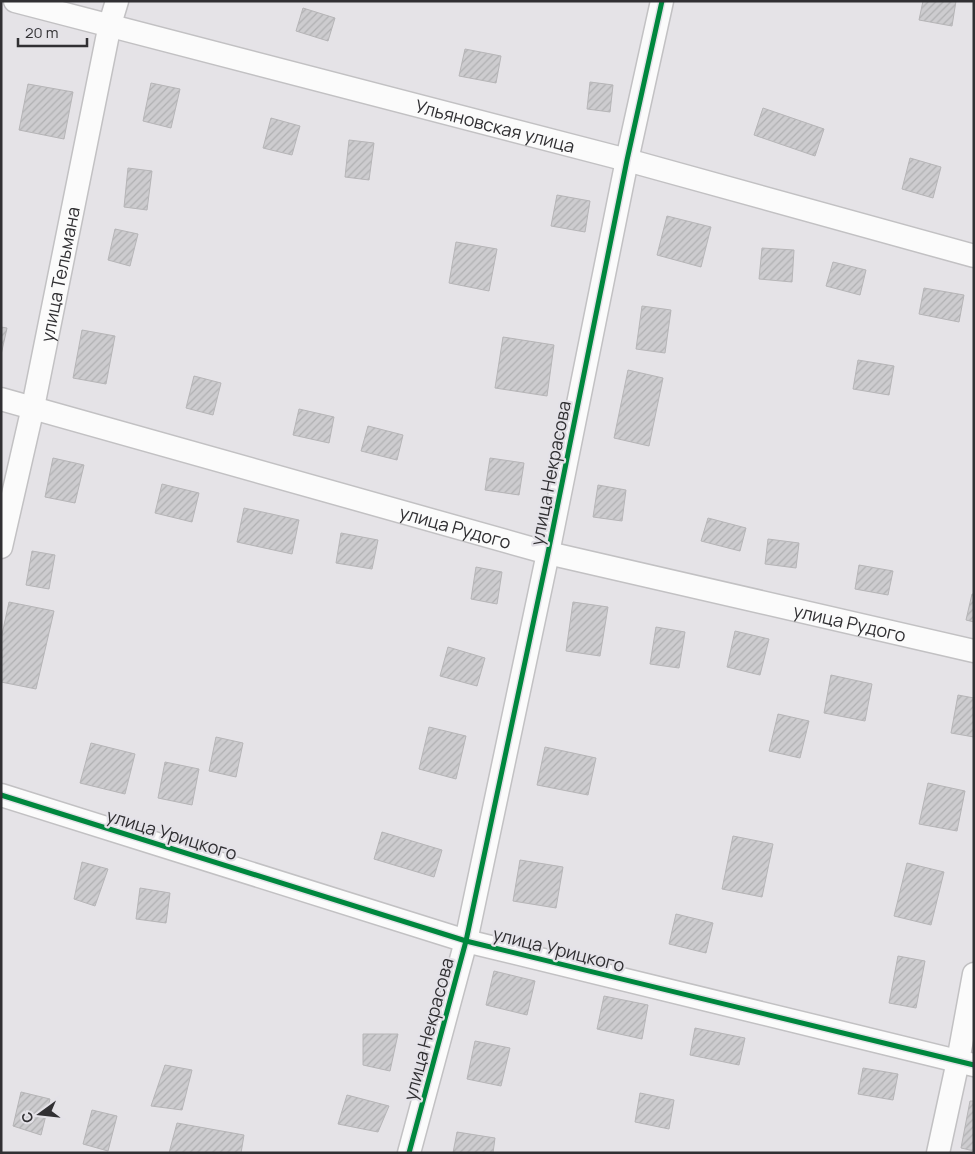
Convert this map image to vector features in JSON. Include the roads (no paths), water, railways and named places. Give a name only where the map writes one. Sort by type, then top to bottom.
[{"type":"street","name":"Ульяновская улица","points":[[15,1],[110,24],[627,160],[974,256]]},
{"type":"street","name":"улица Тельмана","points":[[1,547],[33,407],[110,24],[117,1]]},
{"type":"street","name":"улица Некрасова","points":[[409,1153],[466,941],[548,554],[627,160],[662,1]]},
{"type":"street","name":"улица Рудого","points":[[1,399],[548,554],[974,651]]},
{"type":"street","name":"улица Урицкого","points":[[1,795],[466,941],[966,1063]]},
{"type":"street","points":[[938,1153],[966,1063],[974,974]]}]
